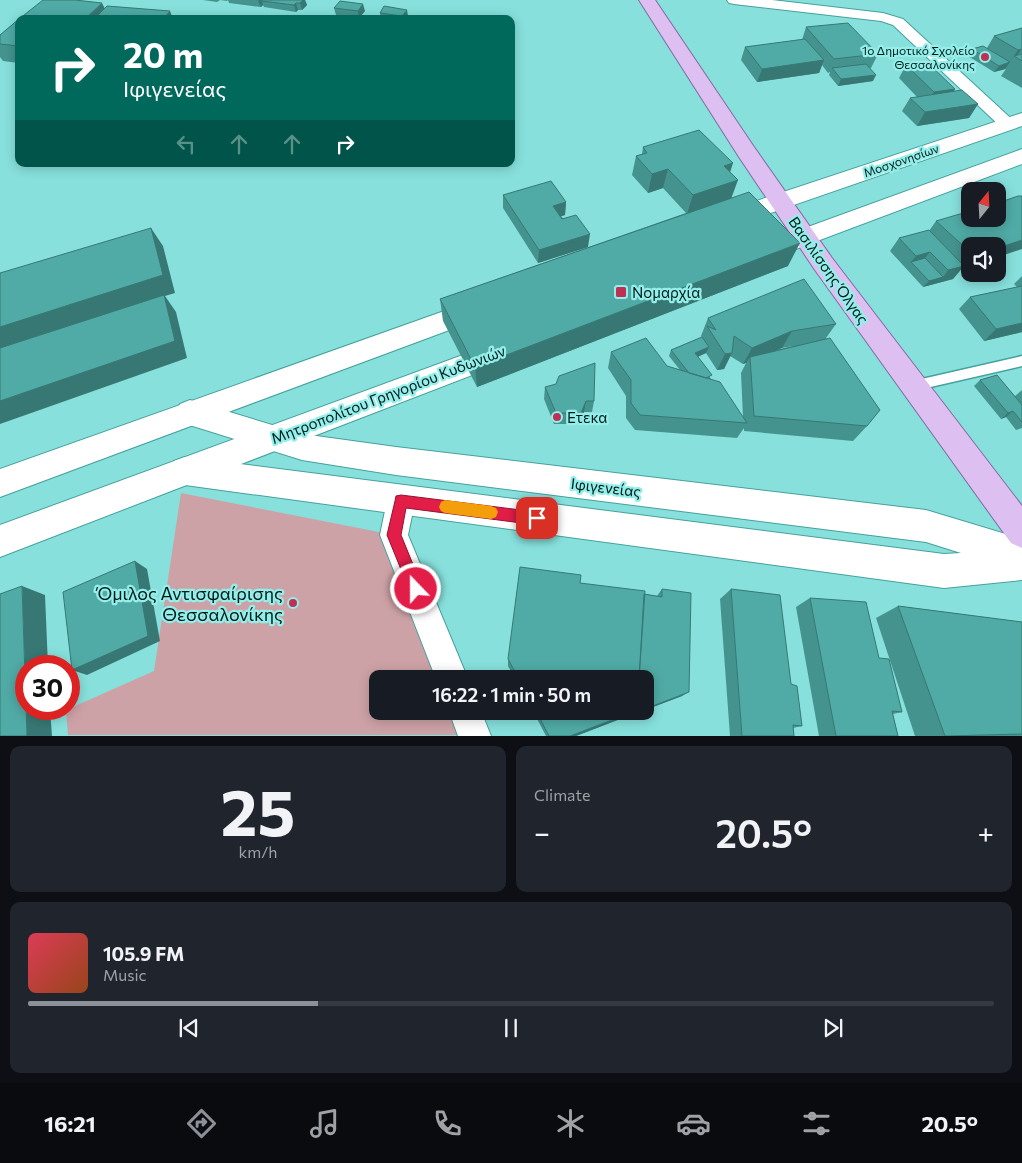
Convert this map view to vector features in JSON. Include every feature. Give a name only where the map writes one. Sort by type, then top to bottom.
[{"type":"main road","name":"Βασιλίσσης Όλγας","points":[[647,0],[804,236],[1022,532]]},
{"type":"main road","name":"Μοσχονησίων","points":[[780,200],[1015,122]]},
{"type":"main road","points":[[764,252],[1022,156]]},
{"type":"main road","points":[[707,227],[780,200]]},
{"type":"main road","points":[[0,483],[501,301]]},
{"type":"main road","name":"Μητροπολίτου Γρηγορίου Κυδωνιών","points":[[0,541],[524,343]]},
{"type":"main road","name":"Ιφιγενείας","points":[[190,413],[302,447],[396,461],[926,526],[1022,555]]},
{"type":"main road","points":[[185,471],[944,572],[1022,564]]},
{"type":"street","points":[[734,0],[883,18],[898,22],[1015,122]]},
{"type":"street","points":[[401,501],[394,535],[448,670]]},
{"type":"street","points":[[469,720],[475,736]]},
{"type":"lane","points":[[913,386],[1022,361]]},
{"type":"shaded area","name":"Όμιλος Αντισφαίρισης Θεσσαλονίκης","points":[[181,493],[394,535],[448,670],[369,670],[369,720],[469,720],[475,735],[68,735],[67,720],[80,720],[80,704],[154,671]]},
{"type":"building","points":[[43,0],[75,0],[102,3],[89,15],[24,15]]},
{"type":"building","points":[[262,0],[303,0],[294,5]]},
{"type":"building","points":[[340,1],[363,4],[358,11],[334,8]]},
{"type":"building","points":[[107,6],[170,11],[166,15],[98,15]]},
{"type":"building","points":[[384,6],[407,10],[403,15],[380,13]]},
{"type":"building","points":[[15,22],[15,46],[0,44],[0,35]]},
{"type":"building","points":[[848,23],[878,54],[834,59],[806,27]]},
{"type":"building","points":[[1022,28],[1022,49],[1018,50],[994,36]]},
{"type":"building","points":[[805,39],[824,60],[762,69],[745,47]]},
{"type":"building","points":[[983,46],[1010,62],[999,66],[972,49]]},
{"type":"building","points":[[1022,54],[1022,61],[1014,56]]},
{"type":"building","points":[[927,62],[955,89],[934,92],[906,65]]},
{"type":"building","points":[[866,64],[876,75],[841,79],[832,68]]},
{"type":"building","points":[[962,90],[978,104],[925,112],[910,98]]},
{"type":"building","points":[[699,130],[733,163],[724,166],[738,180],[693,195],[668,169],[652,174],[636,156],[647,153],[643,147]]},
{"type":"building","points":[[551,181],[566,202],[553,206],[562,219],[576,215],[590,234],[539,250],[503,195]]},
{"type":"building","points":[[749,192],[800,243],[475,367],[440,299]]},
{"type":"building","points":[[1022,196],[1022,240],[1006,245],[1006,237],[961,237],[961,244],[936,221],[961,214],[961,228],[1006,228],[1006,200]]},
{"type":"building","points":[[151,228],[163,275],[0,327],[0,273]]},
{"type":"building","points":[[929,230],[961,263],[961,267],[948,270],[930,252],[916,256],[899,238]]},
{"type":"building","points":[[925,258],[943,277],[929,281],[911,262]]},
{"type":"building","points":[[804,279],[836,324],[792,331],[752,348],[734,336],[732,353],[725,354],[707,326],[716,330],[708,318]]},
{"type":"building","points":[[1022,286],[1022,323],[996,329],[970,297]]},
{"type":"building","points":[[164,295],[175,341],[0,401],[0,348]]},
{"type":"building","points":[[702,337],[709,347],[695,353],[712,375],[706,378],[689,373],[671,350]]},
{"type":"building","points":[[646,338],[667,366],[720,382],[747,423],[640,415],[631,403],[631,380],[611,352]]},
{"type":"building","points":[[830,338],[880,410],[867,426],[754,416],[750,357]]},
{"type":"building","points":[[595,363],[594,401],[586,401],[581,413],[556,413],[545,387],[556,384],[559,376]]},
{"type":"building","points":[[997,375],[1022,405],[1022,422],[1013,411],[1008,413],[980,380]]},
{"type":"building","points":[[135,561],[148,636],[80,666],[80,655],[70,655],[63,592]]},
{"type":"building","points":[[520,567],[581,575],[580,583],[645,591],[640,670],[514,670],[508,659]]},
{"type":"building","points":[[22,586],[24,655],[15,655],[15,720],[26,720],[27,736],[0,736],[0,594]]},
{"type":"building","points":[[662,589],[691,593],[689,692],[654,706],[654,670],[640,670],[644,594],[662,597]]},
{"type":"building","points":[[731,589],[780,595],[791,684],[797,686],[802,726],[793,725],[794,736],[742,736]]},
{"type":"building","points":[[810,598],[866,602],[879,658],[889,659],[902,712],[892,711],[898,736],[836,736]]},
{"type":"building","points":[[898,606],[1022,622],[1022,734],[945,736]]},
{"type":"building","points":[[541,720],[612,720],[570,736],[549,736]]},
{"type":"slow traffic","points":[[445,507],[491,512]]},
{"type":"place","name":"1ο Δημοτικό Σχολείο Θεσσαλονίκης","points":[[985,57]]},
{"type":"place","name":"Νομαρχία","points":[[621,292]]},
{"type":"place","name":"Ετεκα","points":[[557,417]]},
{"type":"place","name":"Όμιλος Αντισφαίρισης Θεσσαλονίκης","points":[[293,603]]},
{"type":"route","points":[[416,589],[394,535],[394,525],[401,501],[537,518]]}]
